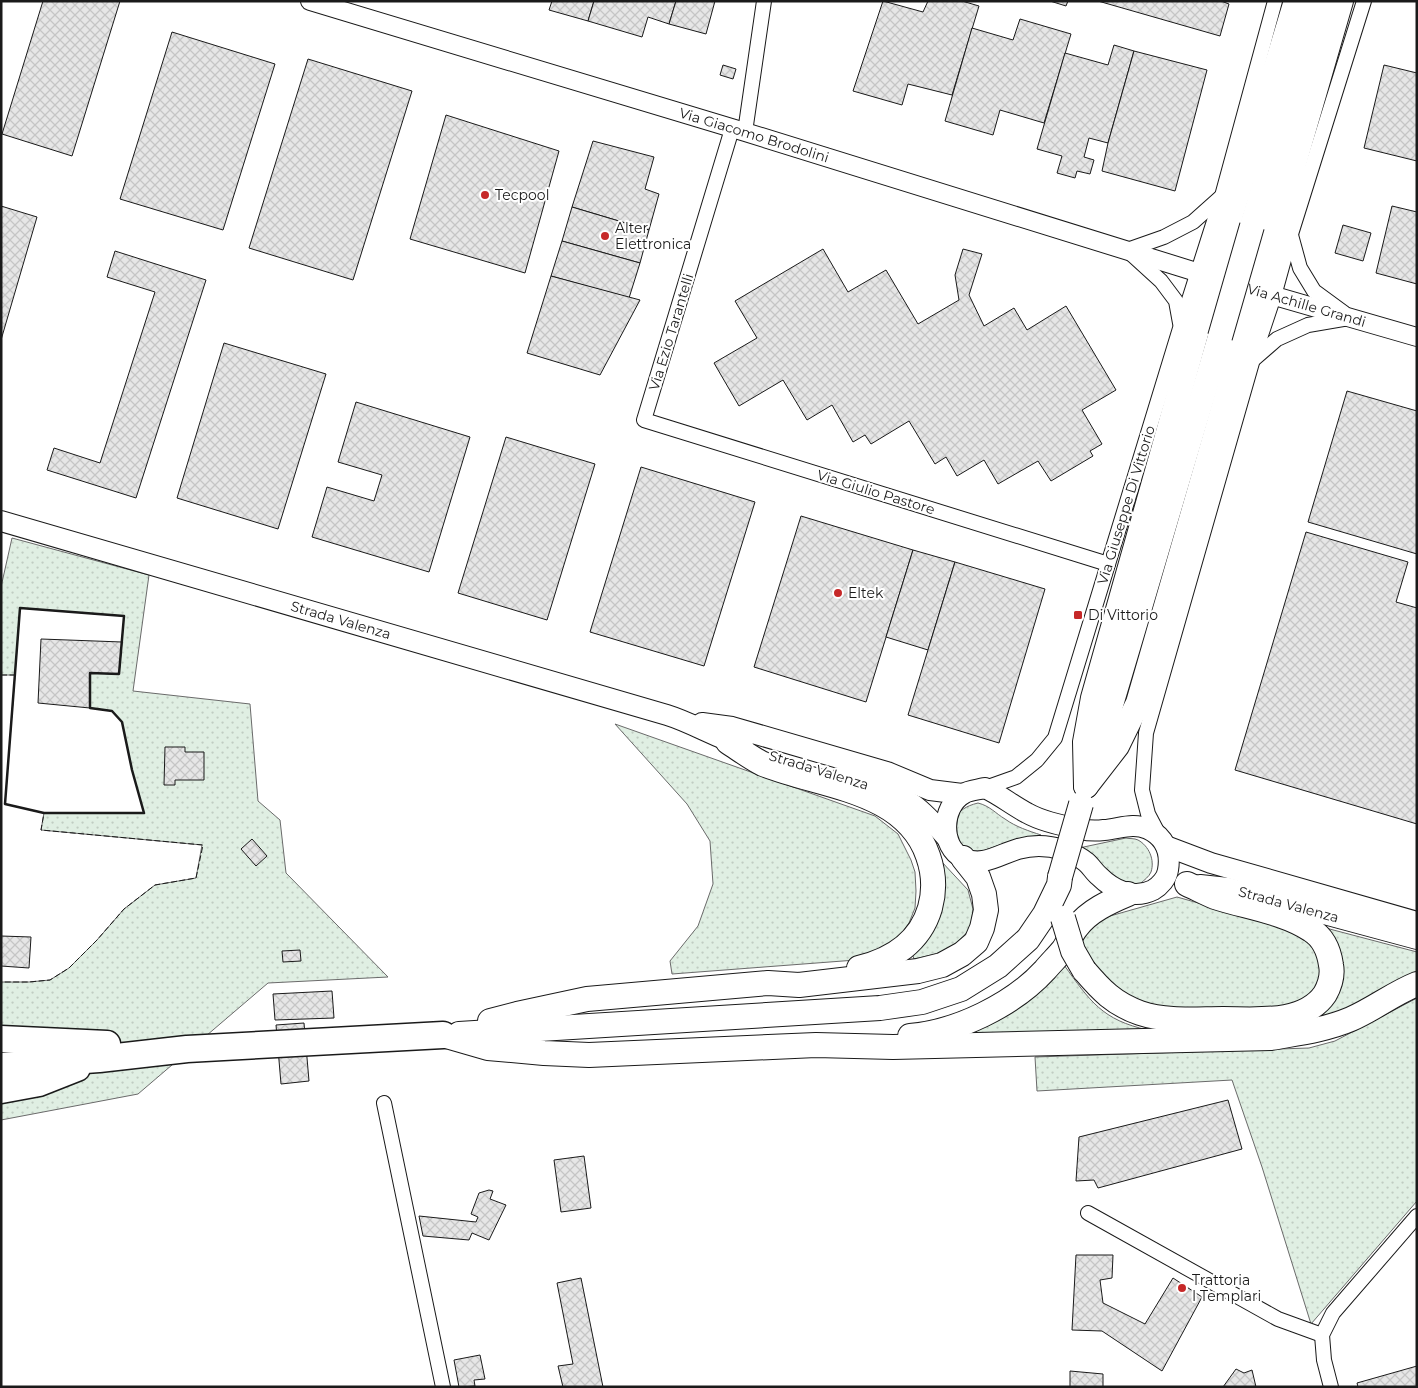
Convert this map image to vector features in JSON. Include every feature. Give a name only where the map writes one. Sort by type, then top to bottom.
[{"type":"highway","points":[[1084,795],[1085,742],[1093,698],[1204,275],[1296,1]]},
{"type":"highway","points":[[1,1066],[99,1059],[187,1049],[880,1008],[922,1002],[961,989],[998,966],[1028,938],[1045,914],[1060,881],[1319,1]]},
{"type":"highway","points":[[1084,795],[1117,746],[1138,703],[1266,294],[1341,1]]},
{"type":"highway","points":[[728,742],[762,763],[848,790],[888,806],[910,824],[924,844],[932,866],[934,888],[930,909],[917,935],[901,950],[883,961],[860,968],[798,975],[768,983]]},
{"type":"highway","points":[[442,1035],[517,1014],[587,999],[768,983],[800,985],[918,971],[942,965],[962,954],[976,942],[982,928],[986,910],[984,894],[978,877],[964,858]]},
{"type":"highway","points":[[1060,881],[1063,918],[1073,951],[1084,970],[1100,990],[1120,1005],[1141,1014],[1169,1020],[1268,1019],[1293,1016],[1312,1007],[1321,1000],[1330,986],[1332,969],[1330,953],[1312,930],[1287,918],[1214,896],[1187,884]]},
{"type":"highway","points":[[442,1035],[488,1048],[589,1055],[816,1045],[915,1036],[950,1028],[986,1014],[1019,993],[1043,972],[1063,949],[1077,927],[1094,911],[1128,894]]},
{"type":"highway","points":[[816,1045],[893,1048],[1271,1038],[1324,1029],[1352,1018],[1405,988],[1417,984]]},
{"type":"highway","points":[[1,1039],[187,1049]]},
{"type":"highway","points":[[1,1090],[39,1083],[99,1059]]},
{"type":"main road","name":"Strada Valenza","points":[[1,521],[681,719],[732,727],[886,772],[930,790],[962,794]]},
{"type":"main road","name":"Strada Valenza","points":[[681,719],[728,742],[882,789],[911,803],[930,819],[947,838],[952,849],[964,858]]},
{"type":"main road","name":"Strada Valenza","points":[[984,788],[1029,814],[1060,825],[1093,831],[1132,826],[1148,829],[1163,841],[1211,863],[1417,922]]},
{"type":"main road","points":[[947,838],[947,820],[952,805],[962,794],[984,788]]},
{"type":"main road","points":[[1158,887],[1168,874],[1170,860],[1163,841]]},
{"type":"main road","points":[[964,858],[979,862],[1029,846],[1060,849],[1076,855],[1087,862],[1111,887],[1128,894]]},
{"type":"main road","name":"Strada Valenza","points":[[1128,894],[1145,894],[1158,887],[1187,884],[1228,888],[1417,939]]},
{"type":"street","name":"Via Giacomo Brodolini","points":[[310,1],[738,130],[1204,275]]},
{"type":"street","name":"Via Ezio Tarantelli","points":[[644,420],[738,130],[764,1]]},
{"type":"street","name":"Via Giuseppe Di Vittorio","points":[[984,788],[1016,777],[1037,760],[1055,738],[1181,325],[1204,275],[1222,196],[1275,1]]},
{"type":"street","points":[[1163,841],[1148,814],[1142,790],[1146,733],[1253,360],[1266,294],[1291,234],[1364,1]]},
{"type":"street","points":[[1181,325],[1176,301],[1161,281],[1127,250],[1164,237],[1193,222],[1222,196]]},
{"type":"street","points":[[1291,234],[1300,268],[1314,291],[1351,318]]},
{"type":"street","name":"Via Achille Grandi","points":[[1204,275],[1417,337]]},
{"type":"street","points":[[1253,360],[1277,339],[1308,325],[1351,318]]},
{"type":"street","name":"Via Giulio Pastore","points":[[644,420],[1108,564]]},
{"type":"street","points":[[384,1103],[443,1387]]},
{"type":"street","points":[[1088,1213],[1278,1319],[1322,1335]]},
{"type":"street","points":[[1331,1387],[1324,1360],[1322,1335],[1333,1313],[1417,1216]]},
{"type":"green space","points":[[12,538],[149,575],[133,691],[250,704],[258,801],[280,820],[286,873],[388,977],[268,983],[138,1094],[1,1120],[1,982],[50,980],[69,968],[124,909],[155,885],[196,878],[202,845],[41,830],[44,813],[144,813],[132,770],[122,722],[112,711],[90,708],[90,673],[119,674],[124,616],[20,608],[15,675],[1,675],[1,587]]},
{"type":"green space","points":[[615,724],[875,816],[898,834],[915,872],[915,908],[909,923],[895,942],[856,960],[672,974],[670,961],[698,926],[713,884],[710,841],[687,804]]},
{"type":"green space","points":[[978,803],[1014,824],[1041,835],[1017,839],[982,851],[973,851],[960,845],[955,824],[956,818],[963,809]]},
{"type":"green space","points":[[1126,838],[1136,839],[1142,843],[1152,858],[1151,872],[1140,884],[1125,885],[1079,848]]},
{"type":"green space","points":[[941,861],[968,890],[973,909],[971,928],[956,944],[939,953],[914,959],[912,953]]},
{"type":"green space","points":[[1177,897],[1294,930],[1313,946],[1322,969],[1316,992],[1288,1010],[1170,1013],[1111,992],[1079,945],[1096,920]]},
{"type":"green space","points":[[1322,927],[1417,952],[1417,978],[1357,1008],[1324,1016],[1321,1011]]},
{"type":"green space","points":[[1064,965],[1090,999],[1108,1015],[1132,1026],[1148,1030],[977,1039],[976,1030]]},
{"type":"green space","points":[[1417,998],[1417,1201],[1311,1324],[1262,1167],[1232,1080],[1037,1091],[1035,1057],[1309,1048],[1335,1041]]},
{"type":"building","points":[[43,1],[120,1],[72,156],[2,134]]},
{"type":"building","points":[[552,1],[594,1],[588,21],[549,10]]},
{"type":"building","points":[[594,1],[676,1],[669,24],[648,17],[642,37],[588,21]]},
{"type":"building","points":[[676,1],[715,1],[706,34],[669,24]]},
{"type":"building","points":[[883,1],[923,12],[928,1],[962,1],[979,6],[952,95],[908,84],[902,105],[853,91]]},
{"type":"building","points":[[1050,1],[1068,1],[1066,6]]},
{"type":"building","points":[[1098,1],[1221,1],[1229,4],[1220,36]]},
{"type":"building","points":[[1020,19],[1071,34],[1044,123],[1000,110],[993,135],[945,121],[972,28],[1013,40]]},
{"type":"building","points":[[172,32],[275,64],[223,230],[120,199]]},
{"type":"building","points":[[1114,45],[1134,51],[1108,143],[1089,138],[1084,157],[1094,160],[1090,174],[1077,171],[1075,178],[1057,173],[1062,156],[1037,149],[1065,53],[1108,65]]},
{"type":"building","points":[[1134,51],[1207,70],[1175,191],[1102,171]]},
{"type":"building","points":[[308,59],[412,91],[353,280],[249,248]]},
{"type":"building","points":[[723,65],[736,69],[733,79],[720,75]]},
{"type":"building","points":[[1384,65],[1417,73],[1417,161],[1364,148]]},
{"type":"building","name":"Tecpool","points":[[446,115],[559,151],[525,273],[410,239]]},
{"type":"building","points":[[593,141],[654,157],[645,189],[659,194],[649,230],[572,207]]},
{"type":"building","points":[[1,206],[37,217],[1,340]]},
{"type":"building","points":[[1392,206],[1417,212],[1417,284],[1376,273]]},
{"type":"building","name":"Alter Elettronica","points":[[572,207],[649,230],[640,263],[562,241]]},
{"type":"building","points":[[1343,225],[1371,233],[1363,261],[1335,253]]},
{"type":"building","points":[[562,241],[640,263],[629,298],[551,276]]},
{"type":"building","points":[[823,249],[848,292],[886,270],[918,324],[959,300],[955,275],[963,249],[982,254],[969,295],[984,326],[1014,308],[1027,330],[1066,306],[1116,390],[1082,410],[1102,444],[1090,451],[1093,456],[1051,481],[1038,461],[998,484],[984,460],[957,476],[946,457],[935,464],[909,421],[871,444],[865,435],[853,442],[832,405],[807,420],[783,380],[739,406],[714,363],[757,338],[735,301]]},
{"type":"building","points":[[115,251],[206,280],[136,498],[47,470],[54,448],[100,463],[155,292],[107,277]]},
{"type":"building","points":[[551,276],[640,300],[600,375],[527,353]]},
{"type":"building","points":[[224,343],[326,374],[278,529],[177,498]]},
{"type":"building","points":[[1347,391],[1417,411],[1417,554],[1308,522]]},
{"type":"building","points":[[356,402],[470,437],[429,572],[312,537],[327,487],[374,501],[382,475],[338,462]]},
{"type":"building","points":[[506,437],[595,464],[547,620],[458,593]]},
{"type":"building","points":[[641,467],[755,502],[704,666],[590,632]]},
{"type":"building","name":"Eltek","points":[[801,516],[913,550],[866,702],[754,667]]},
{"type":"building","points":[[1306,532],[1408,562],[1396,602],[1417,608],[1417,824],[1235,770]]},
{"type":"building","name":"Eltek","points":[[913,550],[955,562],[928,650],[886,637]]},
{"type":"building","points":[[955,562],[1045,589],[999,743],[908,715]]},
{"type":"building","points":[[41,639],[122,642],[119,674],[90,673],[90,708],[38,703]]},
{"type":"building","points":[[165,747],[185,747],[185,752],[204,752],[204,780],[175,780],[175,785],[164,785]]},
{"type":"building","points":[[252,839],[267,856],[256,866],[241,849]]},
{"type":"building","points":[[1,936],[31,937],[29,968],[1,966]]},
{"type":"building","points":[[300,950],[301,961],[283,962],[282,951]]},
{"type":"building","points":[[332,991],[334,1018],[275,1020],[273,994]]},
{"type":"building","points":[[304,1023],[309,1081],[281,1084],[276,1025]]},
{"type":"building","points":[[1228,1100],[1242,1149],[1098,1188],[1094,1180],[1076,1181],[1079,1137]]},
{"type":"building","points":[[584,1156],[591,1208],[561,1212],[554,1160]]},
{"type":"building","points":[[489,1190],[493,1191],[490,1199],[506,1205],[489,1240],[472,1233],[469,1240],[423,1236],[419,1216],[476,1222],[478,1217],[471,1214],[479,1193]]},
{"type":"building","points":[[1076,1255],[1113,1255],[1112,1278],[1100,1280],[1103,1303],[1145,1324],[1173,1278],[1202,1297],[1162,1371],[1102,1331],[1072,1330]]},
{"type":"building","points":[[581,1278],[603,1387],[563,1387],[558,1366],[573,1364],[557,1283]]},
{"type":"building","points":[[480,1355],[485,1379],[474,1380],[475,1386],[459,1387],[454,1360]]},
{"type":"building","points":[[1417,1366],[1417,1387],[1358,1387],[1357,1383]]},
{"type":"building","points":[[1236,1369],[1244,1373],[1252,1370],[1256,1387],[1223,1387]]},
{"type":"building","points":[[1070,1371],[1103,1374],[1103,1387],[1070,1387]]},
{"type":"fence","points":[[1,675],[15,675],[5,804],[44,813],[41,830],[203,845],[196,878],[155,885],[124,909],[69,968],[50,980],[1,982]]},
{"type":"wall","points":[[20,608],[124,616],[119,674],[90,673],[90,708],[112,711],[122,722],[132,770],[144,813],[44,813],[5,804],[20,608]]},
{"type":"place","name":"Tecpool","points":[[485,195]]},
{"type":"place","name":"Alter Elettronica","points":[[605,236]]},
{"type":"place","name":"Eltek","points":[[838,593]]},
{"type":"place","name":"Di Vittorio","points":[[1078,615]]},
{"type":"place","name":"Trattoria I Templari","points":[[1182,1288]]}]
